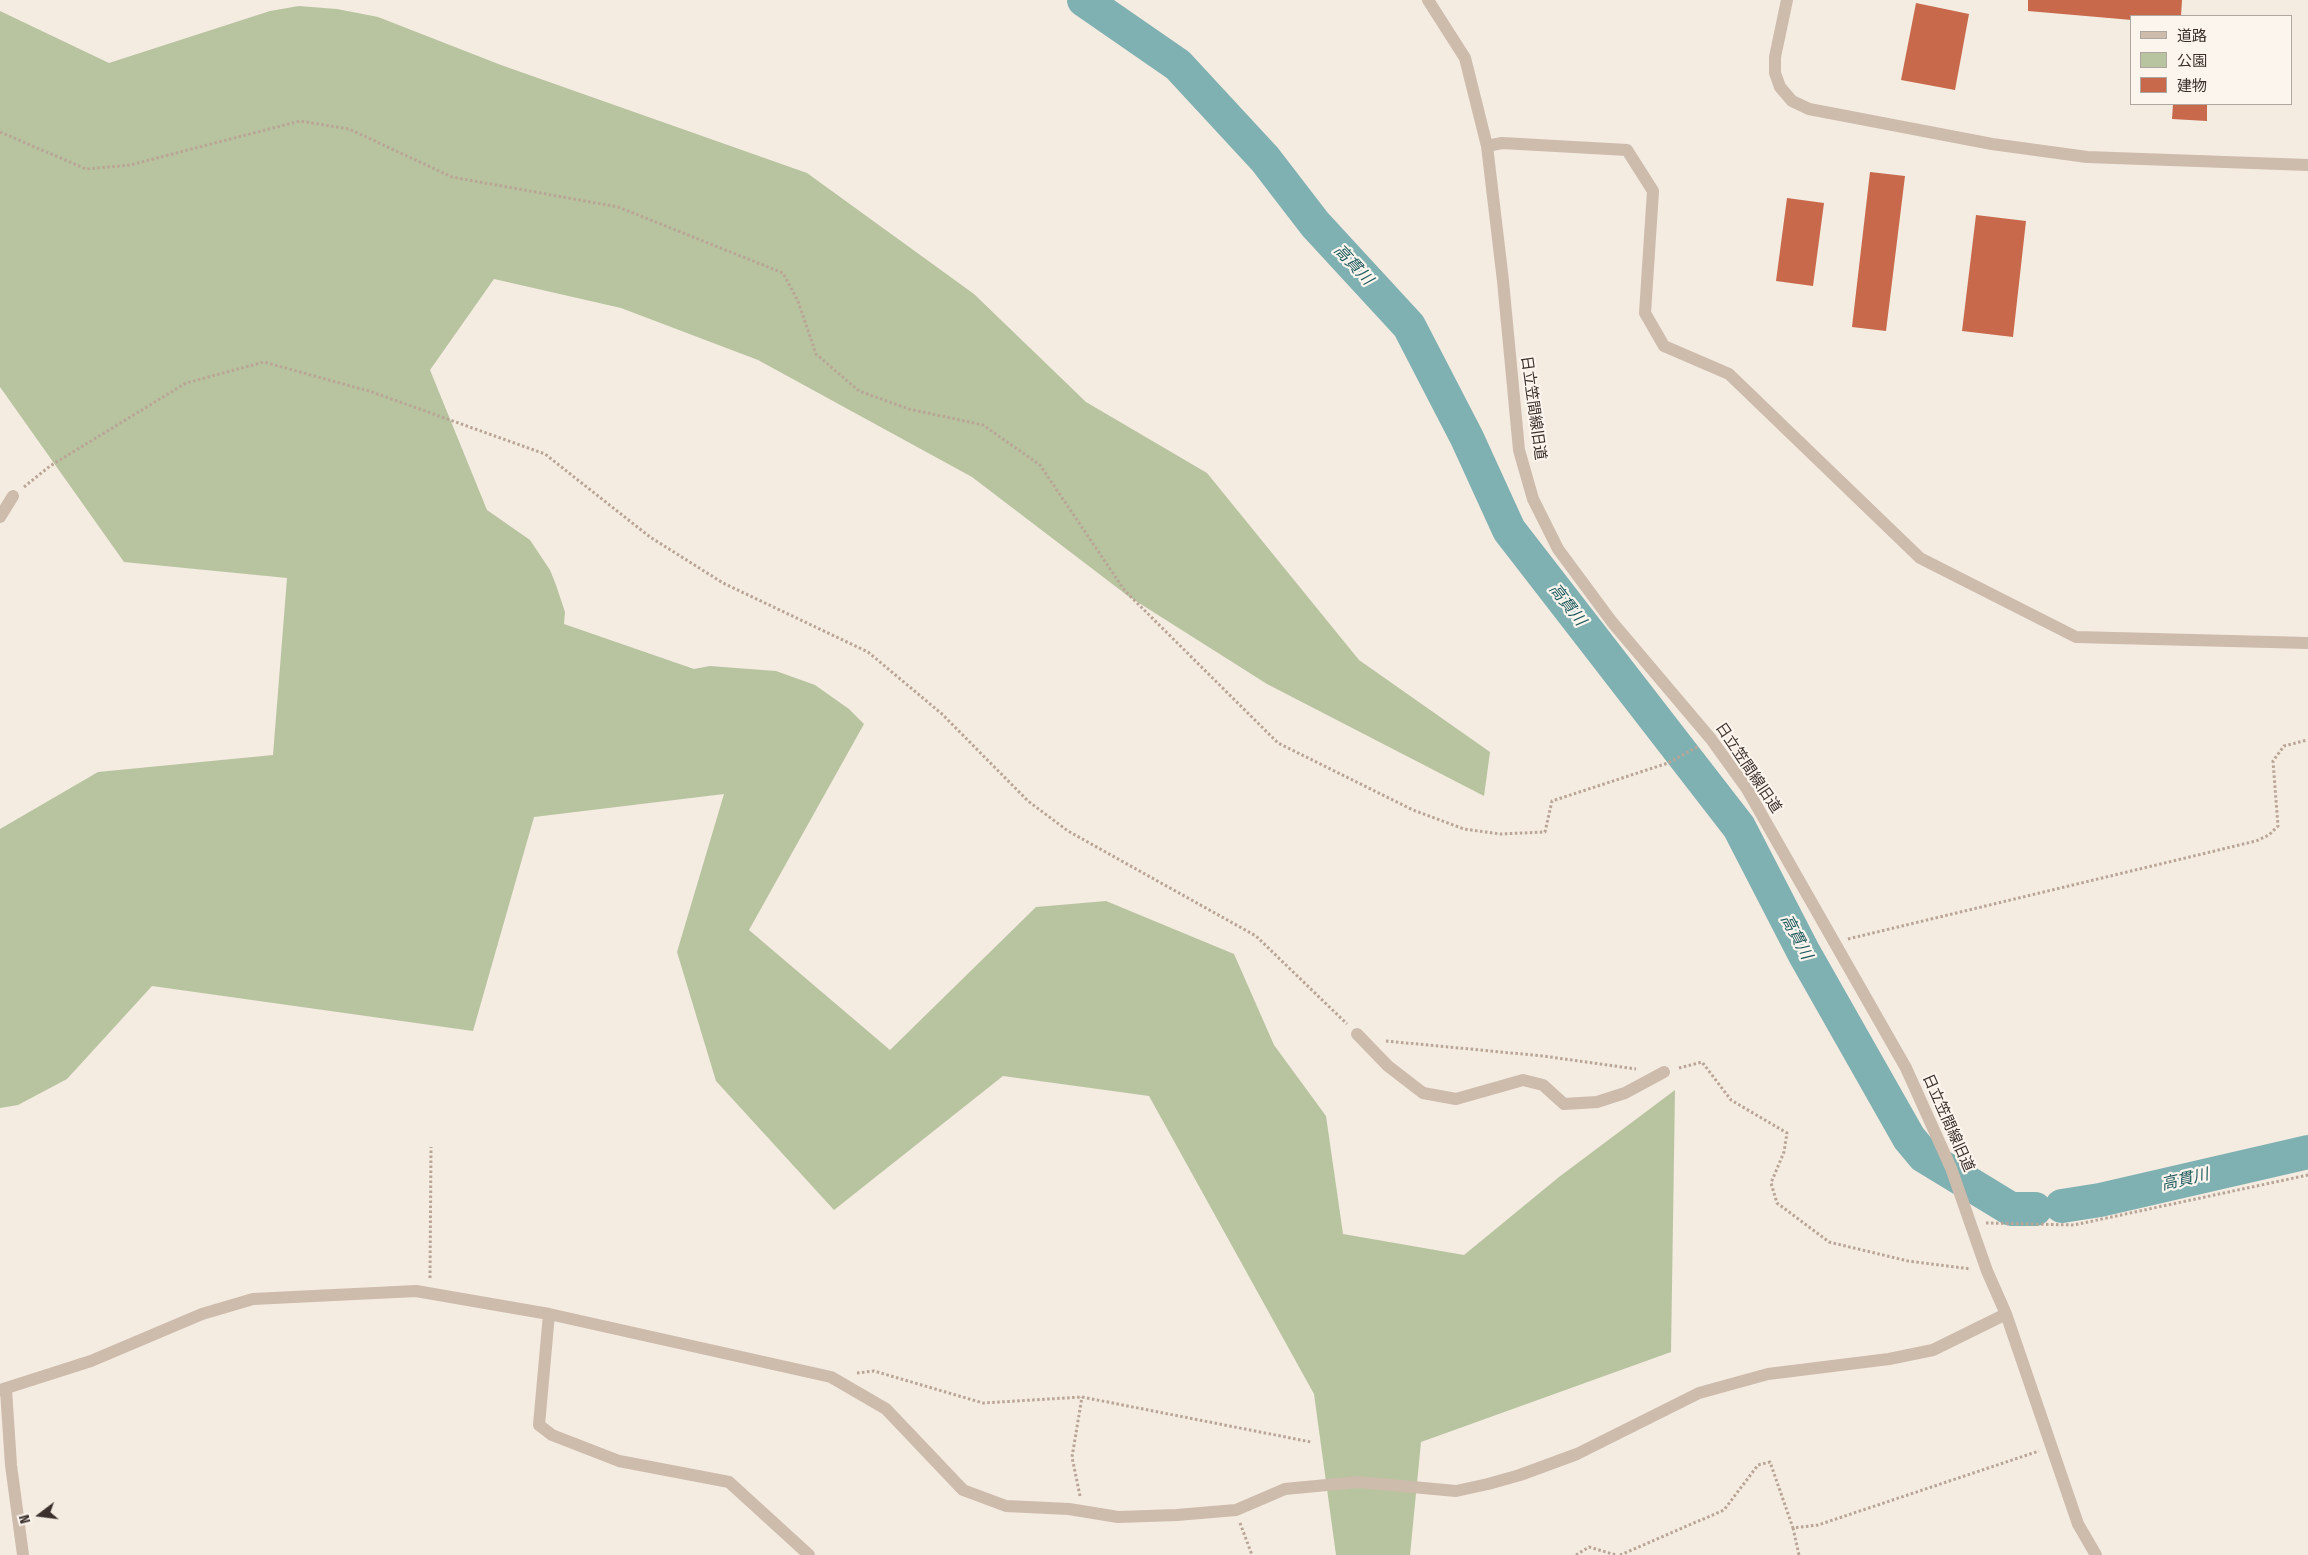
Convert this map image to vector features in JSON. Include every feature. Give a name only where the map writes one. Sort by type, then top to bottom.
[{"type":"street","name":"日立笠間線旧道","points":[[1428,0],[1465,58],[1487,146],[1503,281],[1519,450],[1533,499],[1558,549],[1612,622],[1712,739],[1747,789],[1906,1068],[1951,1168],[1987,1271],[2006,1314],[2078,1524],[2096,1555]]},
{"type":"street","points":[[1787,0],[1775,57],[1775,73],[1780,87],[1792,101],[1809,109],[1992,144],[2087,158],[2308,165]]},
{"type":"street","points":[[1487,146],[1502,143],[1627,150],[1653,191],[1645,313],[1664,346],[1729,374],[1920,558],[2076,637],[2308,643]]},
{"type":"street","points":[[0,517],[13,496]]},
{"type":"street","points":[[1357,1034],[1388,1066],[1423,1093],[1456,1099],[1523,1080],[1543,1085],[1564,1104],[1597,1102],[1625,1093],[1664,1072]]},
{"type":"street","points":[[22,1555],[3,1390],[91,1361],[202,1314],[253,1299],[416,1291],[549,1314],[831,1377],[886,1409],[964,1490],[1006,1506],[1084,1512],[1118,1517],[1236,1510],[1285,1489],[1349,1482],[1456,1491],[1488,1484],[1520,1475],[1577,1454],[1699,1393],[1768,1374],[1889,1360],[1933,1350],[2006,1314]]},
{"type":"street","points":[[549,1314],[539,1425],[552,1435],[619,1461],[729,1482],[809,1555]]},
{"type":"path","points":[[0,132],[86,169],[130,165],[300,121],[348,129],[452,177],[618,207],[783,273],[798,301],[816,354],[859,392],[909,409],[983,425],[1040,465],[1126,591],[1278,743],[1413,810],[1464,829],[1500,834],[1545,832],[1552,801],[1671,761],[1692,750]]},
{"type":"path","points":[[13,496],[50,466],[186,384],[264,362],[372,392],[526,446],[545,454],[650,537],[724,583],[868,652],[942,714],[1028,801],[1068,831],[1256,936],[1357,1034],[1397,1044],[1543,1056],[1664,1072],[1702,1062],[1732,1100],[1787,1133],[1784,1152],[1771,1183],[1777,1203],[1829,1242],[1908,1261],[1987,1271]]},
{"type":"path","points":[[1835,943],[2270,835],[2278,826],[2273,761],[2284,746],[2307,740]]},
{"type":"path","points":[[430,1294],[431,1147]]},
{"type":"path","points":[[1970,1223],[2074,1225],[2308,1175]]},
{"type":"path","points":[[831,1377],[874,1371],[983,1403],[1082,1397],[1311,1442]]},
{"type":"path","points":[[1082,1397],[1072,1457],[1084,1512]]},
{"type":"path","points":[[1793,1528],[1818,1525],[2052,1446]]},
{"type":"path","points":[[1620,1555],[1724,1510],[1758,1465],[1770,1462],[1793,1528],[1799,1555]]},
{"type":"path","points":[[1236,1510],[1252,1555]]},
{"type":"path","points":[[1576,1555],[1589,1547],[1616,1555]]},
{"type":"green space","points":[[299,6],[337,9],[378,17],[501,65],[807,173],[974,294],[1086,402],[1207,473],[1359,660],[1490,752],[1484,796],[1267,684],[1128,596],[972,477],[758,360],[621,308],[494,279],[430,370],[487,510],[530,540],[550,570],[565,612],[564,624],[694,669],[710,666],[776,671],[815,685],[849,709],[864,724],[749,930],[890,1050],[1036,907],[1106,901],[1234,954],[1274,1045],[1326,1116],[1343,1234],[1464,1255],[1559,1177],[1675,1090],[1671,1352],[1421,1442],[1410,1555],[1336,1555],[1314,1394],[1149,1096],[1003,1076],[834,1210],[716,1081],[677,952],[724,794],[534,817],[473,1031],[152,986],[67,1079],[18,1105],[0,1108],[0,829],[98,772],[273,755],[287,578],[124,562],[0,387],[0,11],[109,63],[270,11]]},
{"type":"building","points":[[2028,0],[2182,0],[2181,15],[2130,15],[2130,20],[2028,11]]},
{"type":"building","points":[[1916,3],[1969,14],[1955,90],[1901,80]]},
{"type":"building","points":[[2173,105],[2207,105],[2207,121],[2172,119]]},
{"type":"building","points":[[1870,172],[1905,176],[1886,331],[1852,327]]},
{"type":"building","points":[[1787,198],[1824,203],[1813,286],[1776,281]]},
{"type":"building","points":[[1976,215],[2026,221],[2013,337],[1962,331]]},
{"type":"waterway","name":"高貫川","points":[[1084,0],[1178,65],[1265,159],[1315,224],[1409,326],[1467,438],[1509,530],[1739,827],[1804,953],[1909,1138],[1924,1156],[2011,1209],[2035,1209]]},
{"type":"waterway","name":"高貫川","points":[[2062,1206],[2100,1200],[2308,1152]]}]
